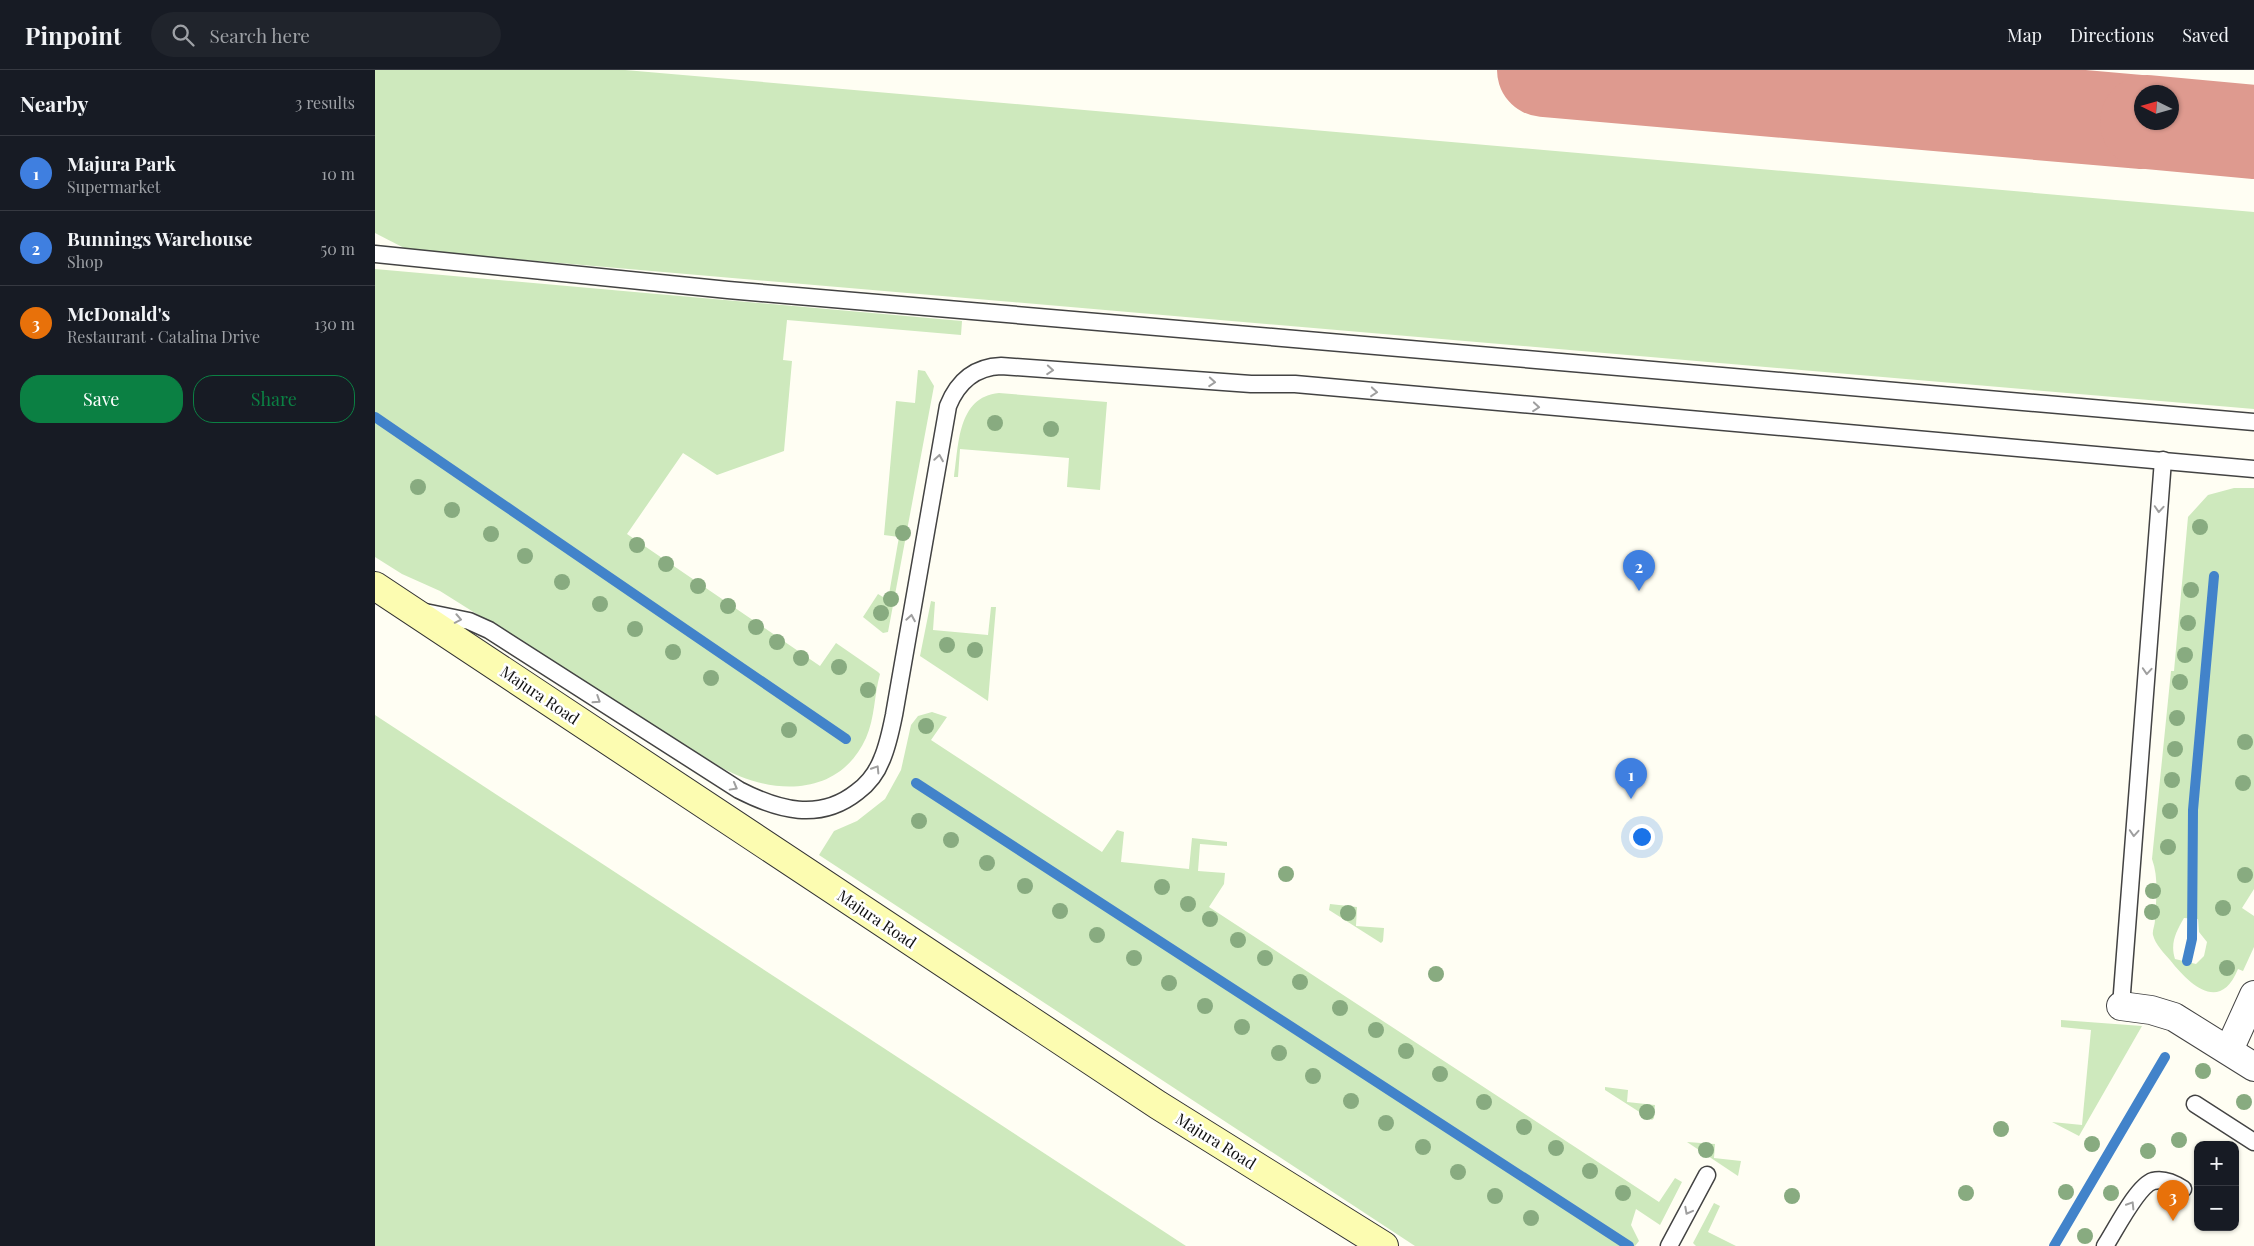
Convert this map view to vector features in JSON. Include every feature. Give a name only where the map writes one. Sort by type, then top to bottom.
[{"type":"main road","name":"Majura Road","points":[[375,586],[1158,1105],[1384,1246]]},
{"type":"street","points":[[2229,1050],[2254,995]]},
{"type":"street","points":[[2121,1006],[2151,1010],[2174,1017],[2254,1067]]},
{"type":"lane","points":[[375,254],[728,290],[2254,422]]},
{"type":"lane","points":[[410,609],[478,624],[725,782],[775,806],[810,811],[833,807],[853,795],[872,776],[883,759],[894,715],[948,406],[954,393],[964,380],[986,368],[1001,366],[1251,384],[1295,384],[2254,469]]},
{"type":"lane","points":[[2121,1006],[2163,460]]},
{"type":"lane","points":[[2195,1104],[2254,1142]]},
{"type":"lane","points":[[1669,1246],[1707,1175]]},
{"type":"lane","points":[[2105,1246],[2139,1192],[2149,1183],[2164,1180],[2183,1189]]},
{"type":"green space","points":[[375,70],[625,70],[2254,212],[2254,409],[408,250],[375,233]]},
{"type":"green space","points":[[375,269],[962,321],[961,335],[787,320],[783,360],[792,361],[784,451],[717,475],[683,453],[627,534],[820,666],[836,643],[878,672],[880,674],[869,730],[854,758],[838,773],[820,782],[800,786],[779,786],[757,782],[737,775],[717,765],[440,591],[402,574],[375,557]]},
{"type":"green space","points":[[918,370],[925,371],[934,386],[888,632],[883,633],[863,617],[878,594],[888,600],[899,537],[884,535],[896,401],[915,403]]},
{"type":"green space","points":[[999,393],[1107,402],[1100,490],[1067,487],[1069,458],[960,449],[958,477],[954,477],[959,437],[968,413],[975,403],[985,396]]},
{"type":"green space","points":[[2234,488],[2254,488],[2254,889],[2242,908],[2254,916],[2254,947],[2243,971],[2238,969],[2231,983],[2222,990],[2214,992],[2204,990],[2186,978],[2160,948],[2154,938],[2157,889],[2152,859],[2171,671],[2174,671],[2188,517],[2208,495]],"holes":[[[2184,918],[2198,919],[2199,932],[2207,942],[2204,956],[2196,964],[2175,959],[2173,948],[2176,933]]]},
{"type":"green space","points":[[931,601],[935,602],[933,630],[988,635],[991,607],[996,607],[988,701],[920,656]]},
{"type":"green space","points":[[932,712],[947,717],[931,740],[1102,852],[1117,830],[1124,832],[1121,862],[1189,869],[1192,838],[1227,842],[1227,846],[1200,844],[1198,871],[1225,873],[1224,884],[1209,907],[1659,1202],[1675,1178],[1682,1182],[1660,1225],[1636,1209],[1631,1225],[1639,1241],[1635,1246],[1415,1246],[819,855],[834,831],[857,821],[885,799],[901,770],[911,725],[918,716]]},
{"type":"green space","points":[[375,715],[1186,1246],[375,1246]]},
{"type":"green space","points":[[1330,904],[1357,907],[1356,926],[1384,928],[1383,941],[1381,943],[1329,910]]},
{"type":"green space","points":[[2061,1020],[2142,1026],[2079,1136],[2052,1122],[2082,1125],[2091,1030],[2061,1027]]},
{"type":"green space","points":[[1605,1087],[1628,1090],[1627,1102],[1655,1105],[1654,1118],[1652,1120],[1605,1090]]},
{"type":"green space","points":[[1687,1142],[1715,1144],[1714,1158],[1741,1161],[1738,1176]]},
{"type":"green space","points":[[1714,1203],[1720,1206],[1708,1232],[1736,1246],[1696,1246],[1693,1243]]},
{"type":"waterway","points":[[375,417],[846,739]]},
{"type":"waterway","points":[[2187,961],[2192,939],[2193,810],[2214,576]]},
{"type":"waterway","points":[[916,783],[1629,1246]]},
{"type":"waterway","points":[[2054,1246],[2165,1057]]},
{"type":"taxiway","points":[[1544,70],[2134,121]]},
{"type":"taxiway","points":[[2179,125],[2254,132]]},
{"type":"place","name":"Bunnings Warehouse","points":[[1639,591]]},
{"type":"place","name":"Majura Park","points":[[1631,799]]},
{"type":"place","name":"McDonald's","points":[[2173,1221]]}]
